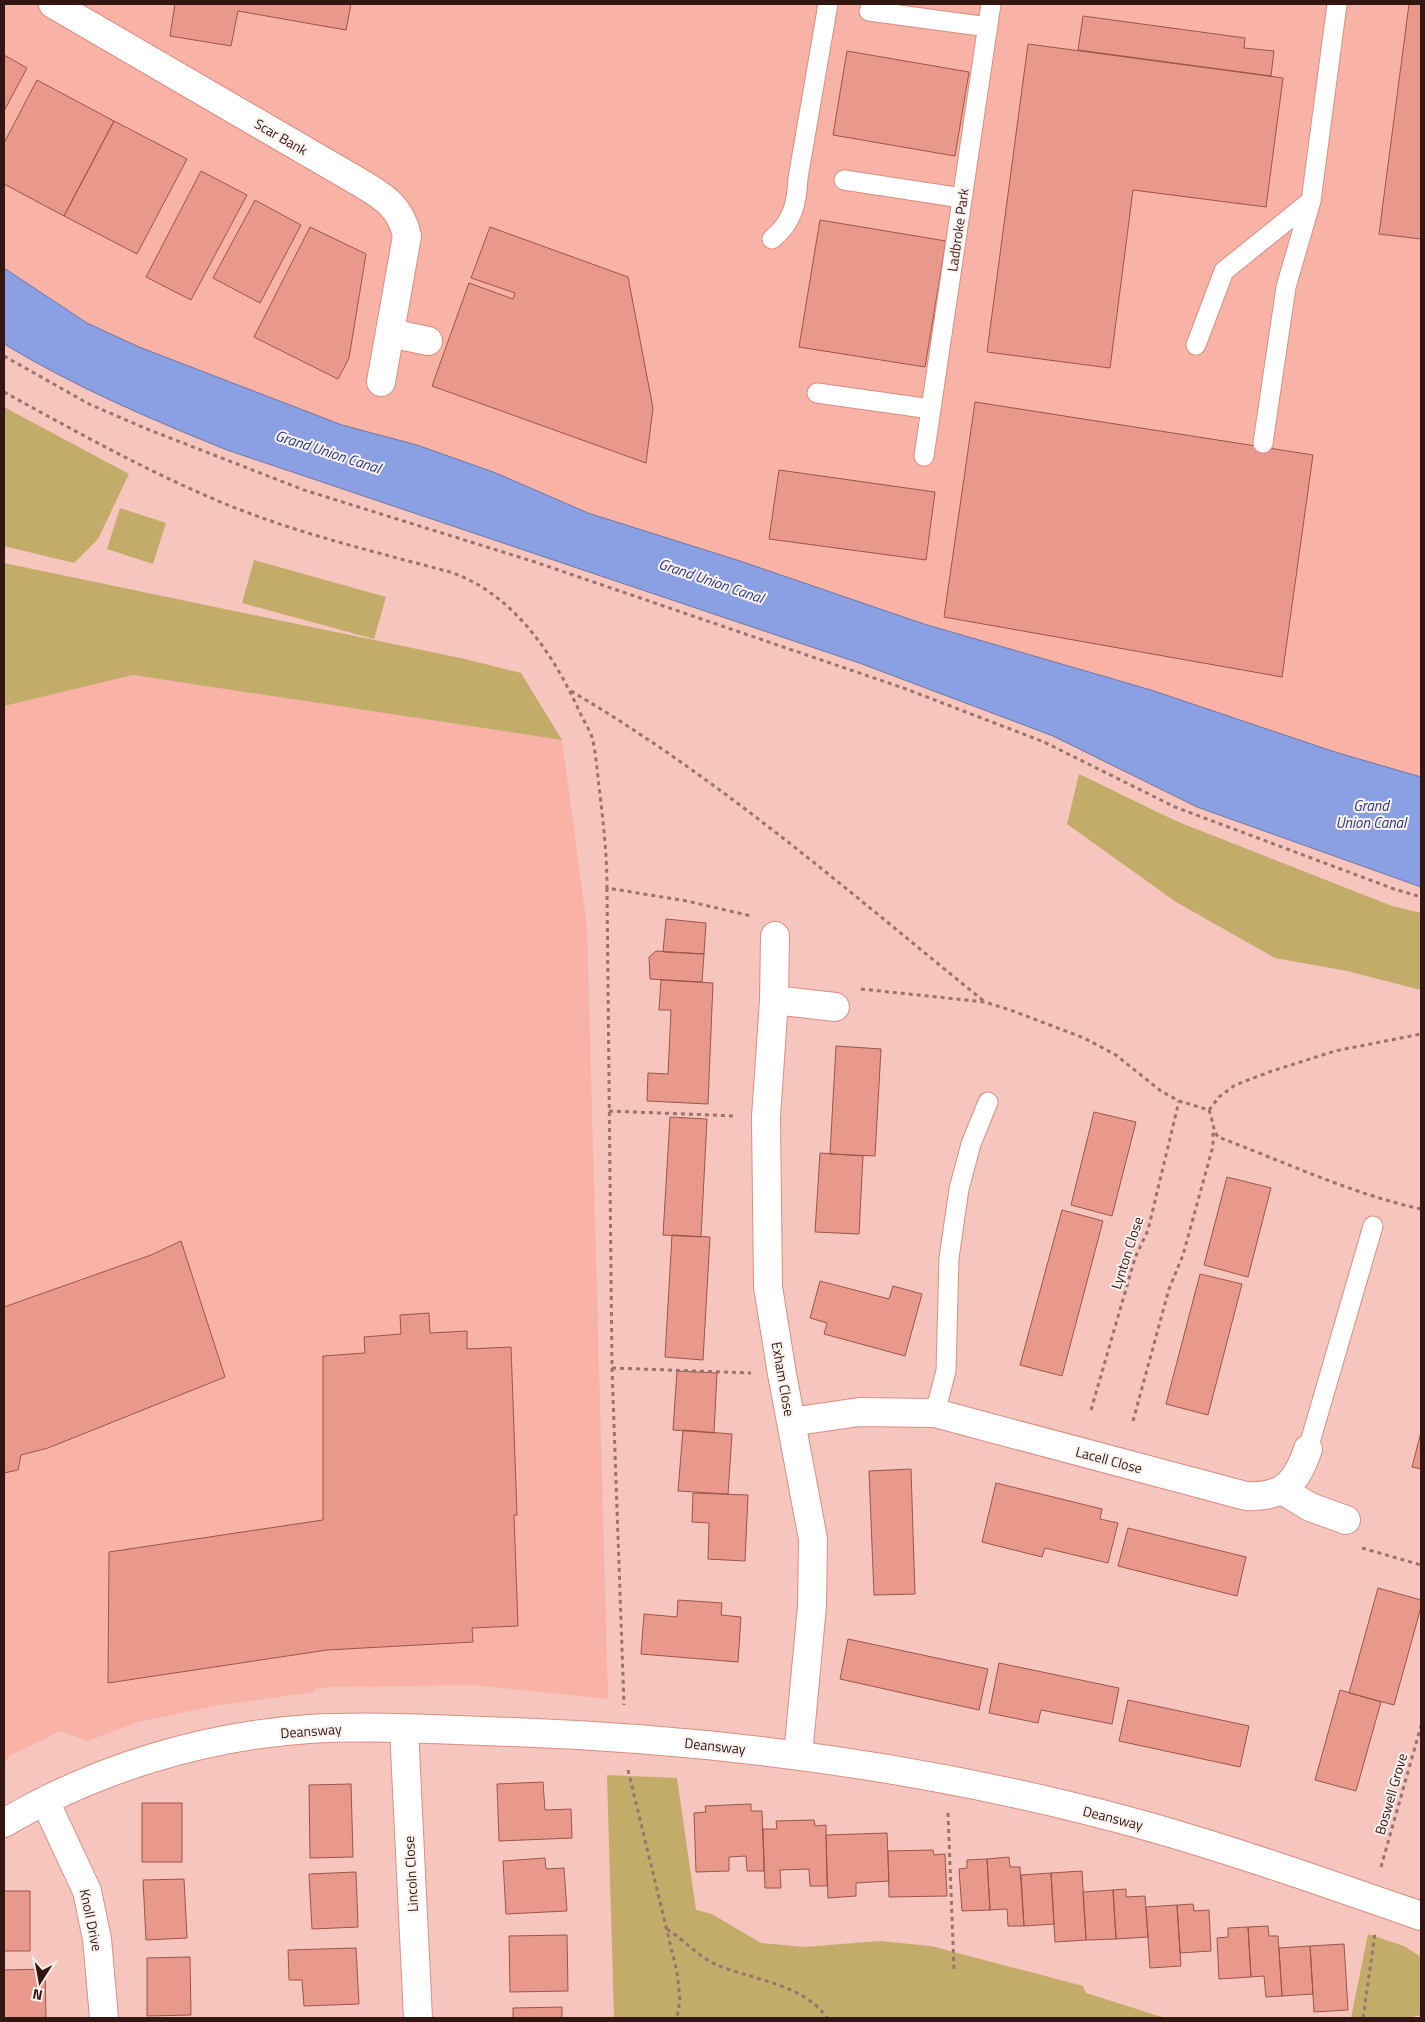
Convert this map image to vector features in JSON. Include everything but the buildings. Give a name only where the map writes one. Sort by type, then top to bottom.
[{"type":"street","name":"Scar Bank","points":[[53,4],[386,199],[401,216],[407,236],[381,382]]},
{"type":"street","points":[[390,333],[428,341]]},
{"type":"street","name":"Exham Close","points":[[775,936],[774,1000],[766,1117],[768,1287],[782,1374],[813,1539],[812,1606],[798,1755]]},
{"type":"street","points":[[774,1000],[834,1007]]},
{"type":"street","name":"Lacell Close","points":[[791,1422],[859,1412],[935,1413],[1246,1496],[1261,1497],[1282,1490]]},
{"type":"street","points":[[1308,1449],[1296,1478],[1282,1490],[1310,1507],[1346,1520]]},
{"type":"street","name":"Deansway","points":[[4,1823],[45,1801],[100,1776],[160,1756],[218,1742],[306,1730],[404,1729],[566,1735],[687,1743],[798,1755],[953,1781],[1150,1827],[1354,1892],[1421,1916]]},
{"type":"street","name":"Lincoln Close","points":[[404,1729],[418,2018]]},
{"type":"street","name":"Knoll Drive","points":[[45,1801],[87,1891],[97,1939],[104,2018]]},
{"type":"lane","points":[[772,240],[784,230],[791,218],[798,198],[798,178],[828,4]]},
{"type":"lane","name":"Ladbroke Park","points":[[924,456],[991,4]]},
{"type":"lane","points":[[1263,443],[1286,287],[1311,201],[1336,4]]},
{"type":"lane","points":[[870,11],[988,27]]},
{"type":"lane","points":[[844,180],[962,198]]},
{"type":"lane","points":[[1196,345],[1224,271],[1311,201]]},
{"type":"lane","points":[[817,393],[931,408]]},
{"type":"lane","points":[[935,1413],[946,1370],[949,1258],[958,1189],[971,1144],[988,1102]]},
{"type":"lane","points":[[1308,1449],[1373,1226]]},
{"type":"path","points":[[4,356],[89,404],[147,429],[304,490],[535,562],[906,689],[1044,742],[1175,808],[1394,889],[1421,897]]},
{"type":"path","points":[[4,392],[146,467],[216,500],[331,540],[467,578],[483,587],[513,611],[531,631],[570,691],[591,736],[607,847],[612,1368],[624,1705]]},
{"type":"path","points":[[570,691],[627,725],[738,803],[829,872],[985,1002]]},
{"type":"path","points":[[607,888],[687,901],[754,917]]},
{"type":"path","points":[[858,989],[891,990],[985,1002],[1084,1038],[1116,1055],[1161,1091],[1178,1101],[1209,1110]]},
{"type":"path","points":[[1209,1110],[1218,1097],[1236,1085],[1272,1071],[1335,1051],[1421,1034]]},
{"type":"path","name":"Lynton Close","points":[[1091,1410],[1135,1258],[1148,1230],[1178,1101]]},
{"type":"path","points":[[1133,1421],[1169,1289],[1188,1237],[1213,1146],[1213,1120],[1209,1110]]},
{"type":"path","points":[[609,1111],[766,1117]]},
{"type":"path","points":[[1213,1130],[1218,1137],[1254,1151],[1399,1204],[1421,1209]]},
{"type":"path","points":[[612,1368],[782,1374]]},
{"type":"path","points":[[1374,1551],[1421,1565]]},
{"type":"path","name":"Boswell Grove","points":[[1382,1868],[1421,1726]]},
{"type":"path","points":[[628,1765],[677,1972],[680,2000],[677,2018]]},
{"type":"path","points":[[948,1813],[954,1969]]},
{"type":"path","points":[[667,1928],[716,1964],[792,1992],[811,2002],[827,2018]]},
{"type":"path","points":[[1363,2018],[1376,1928]]},
{"type":"shaded area","points":[[4,4],[1421,4],[1421,777],[1335,752],[1151,690],[924,624],[740,561],[588,513],[496,473],[417,445],[342,425],[251,392],[139,348],[87,323],[4,268]]},
{"type":"shaded area","points":[[4,407],[129,474],[98,539],[74,563],[4,546]]},
{"type":"shaded area","points":[[120,508],[166,523],[153,564],[107,549]]},
{"type":"shaded area","points":[[254,560],[386,597],[374,639],[242,603]]},
{"type":"shaded area","points":[[4,563],[465,659],[521,673],[562,740],[133,675],[4,706]]},
{"type":"shaded area","points":[[133,675],[562,740],[587,926],[608,1699],[474,1685],[331,1687],[314,1689],[315,1692],[213,1706],[139,1722],[87,1741],[61,1731],[9,1756],[4,1765],[4,706]]},
{"type":"shaded area","points":[[1079,774],[1176,821],[1392,906],[1421,913],[1421,990],[1347,971],[1275,958],[1176,902],[1067,824]]},
{"type":"shaded area","points":[[607,1775],[677,1778],[696,1910],[712,1914],[761,1943],[804,1947],[879,1941],[931,1946],[1083,1986],[1086,1993],[1165,2018],[614,2018]]},
{"type":"shaded area","points":[[1368,1934],[1404,1946],[1421,1957],[1421,2015],[1408,2018],[1351,2018]]},
{"type":"water","name":"Grand Union Canal","points":[[4,268],[87,323],[139,347],[342,425],[417,445],[496,473],[588,513],[740,561],[924,624],[1151,690],[1335,752],[1421,777],[1421,887],[1197,807],[1053,736],[862,664],[227,450],[141,414],[85,388],[4,344]]}]
